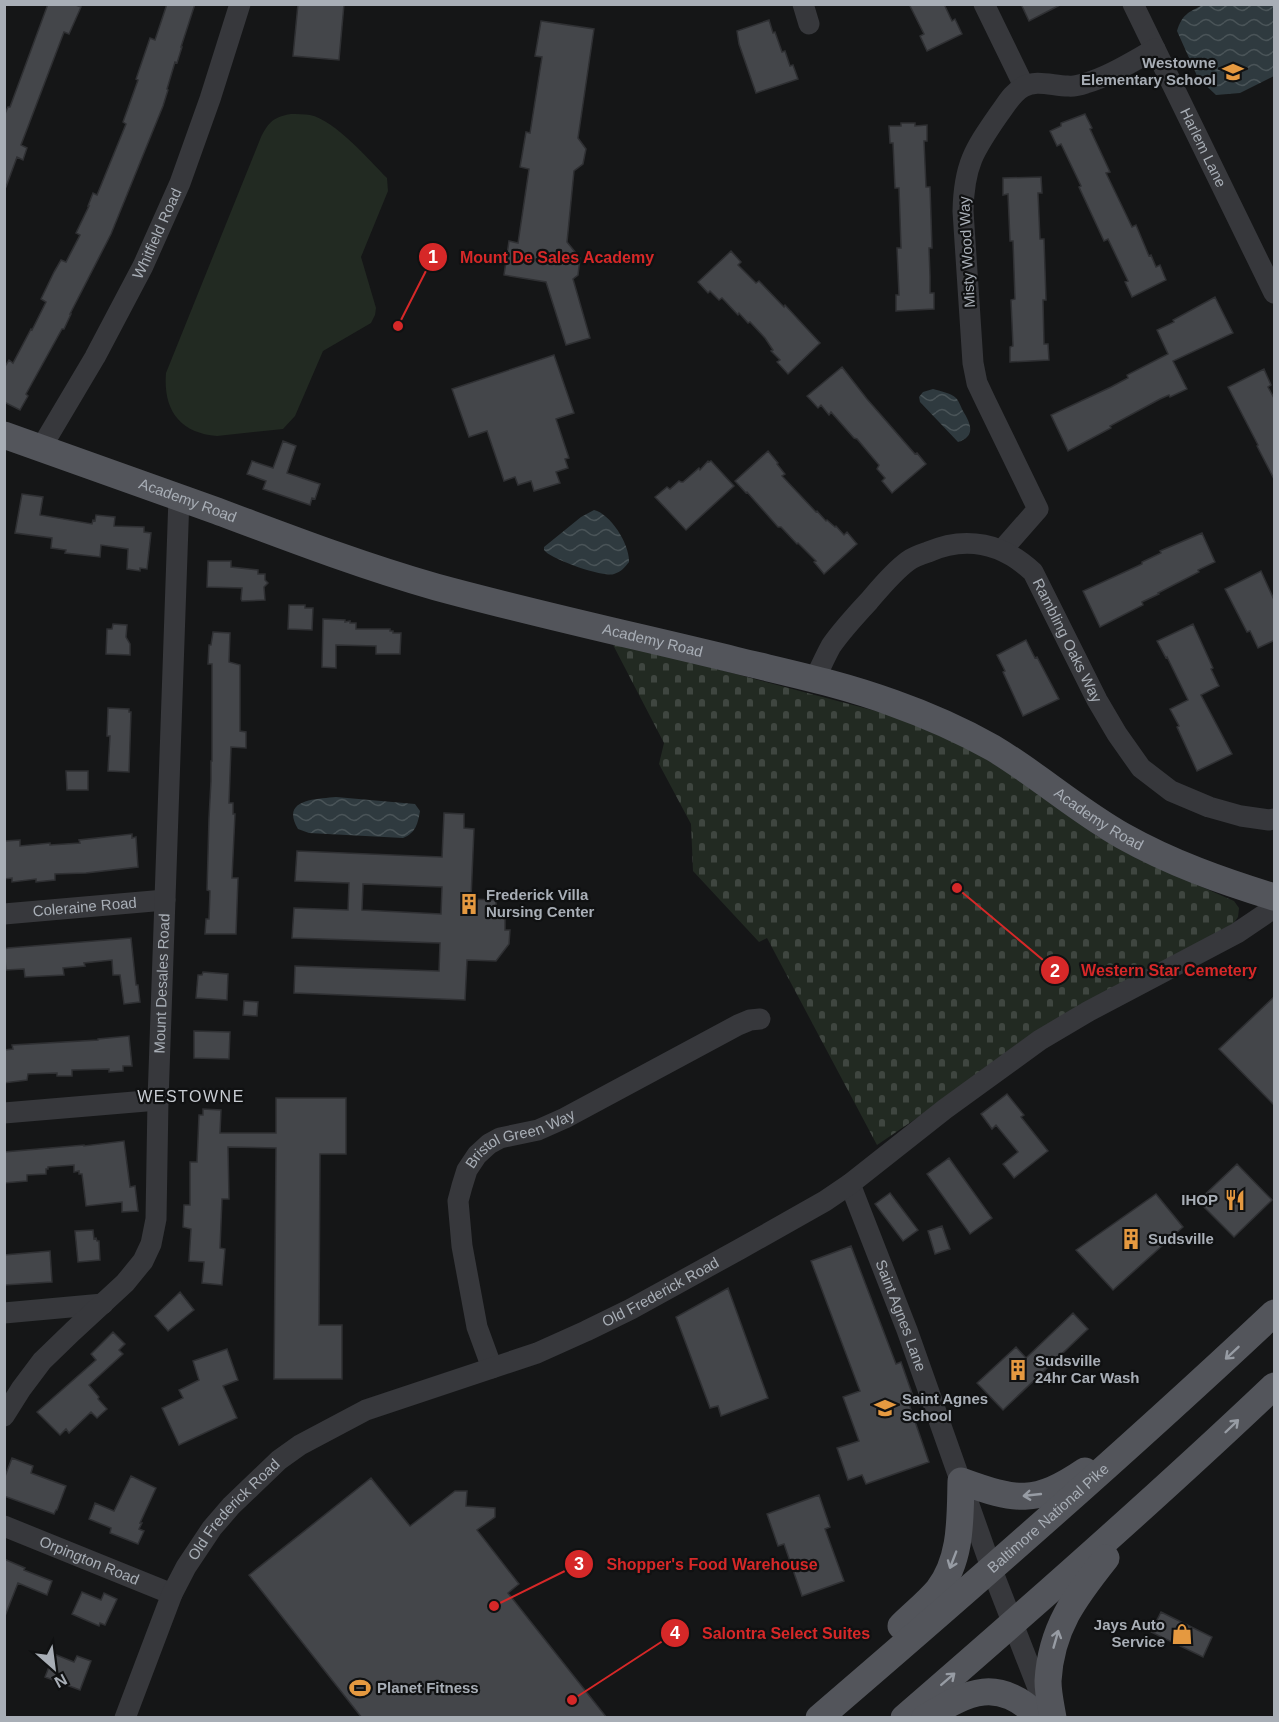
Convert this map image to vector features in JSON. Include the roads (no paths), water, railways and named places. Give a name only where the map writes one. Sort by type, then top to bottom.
[{"type":"main road","name":"Academy Road","points":[[4,435],[350,560],[436,587],[815,679],[890,702],[941,721],[992,748],[1034,775],[1082,811],[1158,855],[1224,882],[1275,897]]},
{"type":"main road","name":"Baltimore National Pike","points":[[819,1718],[992,1570],[1275,1313]]},
{"type":"main road","points":[[904,1718],[1190,1466],[1275,1386]]},
{"type":"main road","points":[[808,1718],[938,1589],[956,1552],[961,1481],[1014,1497],[1040,1495],[1063,1486],[1154,1425]]},
{"type":"main road","points":[[1051,1718],[1048,1683],[1051,1657],[1067,1610],[1106,1558],[1190,1466]]},
{"type":"main road","points":[[924,1718],[955,1699],[983,1691],[1013,1697],[1023,1702],[1040,1718]]},
{"type":"street","name":"Whitfield Road","points":[[41,448],[95,357],[143,266],[180,183],[240,4]]},
{"type":"street","points":[[984,4],[1024,86],[1040,83],[1070,87],[1086,83],[1155,49]]},
{"type":"street","name":"Harlem Lane","points":[[1133,4],[1275,293]]},
{"type":"street","name":"Misty Wood Way","points":[[1002,550],[1038,509],[977,383],[973,363],[963,186],[969,164],[980,142],[1011,97],[1024,86]]},
{"type":"street","name":"Mount Desales Road","points":[[4,1416],[42,1361],[125,1283],[143,1261],[151,1244],[156,1219],[178,497]]},
{"type":"street","name":"Rambling Oaks Way","points":[[815,679],[831,647],[844,629],[891,576],[909,560],[946,545],[968,543],[1002,550],[1021,560],[1034,572],[1097,700],[1141,768],[1171,791],[1209,807],[1241,816],[1275,819]]},
{"type":"street","name":"Coleraine Road","points":[[4,914],[165,900]]},
{"type":"street","name":"Old Frederick Road","points":[[125,1718],[172,1594],[186,1567],[212,1528],[231,1506],[279,1460],[300,1445],[366,1410],[537,1353],[631,1309],[825,1201],[1040,1040],[1089,1011],[1237,933],[1275,908]]},
{"type":"street","name":"Bristol Green Way","points":[[492,1368],[471,1304],[459,1224],[458,1201],[467,1170],[477,1155],[500,1138],[538,1130],[565,1118],[738,1026],[750,1020],[760,1019]]},
{"type":"street","points":[[4,1113],[158,1100]]},
{"type":"street","name":"Saint Agnes Lane","points":[[850,1184],[907,1330],[992,1570],[1051,1718]]},
{"type":"street","points":[[4,1313],[103,1304]]},
{"type":"street","name":"Orpington Road","points":[[4,1526],[172,1594]]},
{"type":"water","points":[[1203,5],[1274,5],[1274,76],[1240,93],[1216,95],[1198,78],[1177,31],[1186,15]]},
{"type":"water","points":[[933,389],[945,392],[958,401],[970,425],[970,433],[964,439],[958,442],[920,402],[919,397],[923,392]]},
{"type":"water","points":[[594,510],[607,517],[618,531],[626,547],[629,562],[621,571],[614,574],[577,567],[544,550],[544,547],[581,517]]},
{"type":"water","points":[[336,797],[415,804],[420,811],[414,830],[403,838],[309,833],[298,829],[294,819],[297,806],[310,800]]},
{"type":"place","name":"Westowne Elementary School","points":[[1233,72]]},
{"type":"place","name":"Mount De Sales Academy","points":[[398,326]]},
{"type":"place","name":"Western Star Cemetery","points":[[957,888]]},
{"type":"place","name":"Frederick Villa Nursing Center","points":[[469,904]]},
{"type":"place","name":"IHOP","points":[[1235,1200]]},
{"type":"place","name":"Sudsville","points":[[1131,1239]]},
{"type":"place","name":"Sudsville 24hr Car Wash","points":[[1018,1370]]},
{"type":"place","name":"Saint Agnes School","points":[[885,1408]]},
{"type":"place","name":"Shopper's Food Warehouse","points":[[494,1606]]},
{"type":"place","name":"Jays Auto Service","points":[[1182,1634]]},
{"type":"place","name":"Planet Fitness","points":[[360,1688]]},
{"type":"place","name":"Salontra Select Suites","points":[[572,1700]]},
{"type":"district","name":"WESTOWNE","points":[[191,1096]]}]
